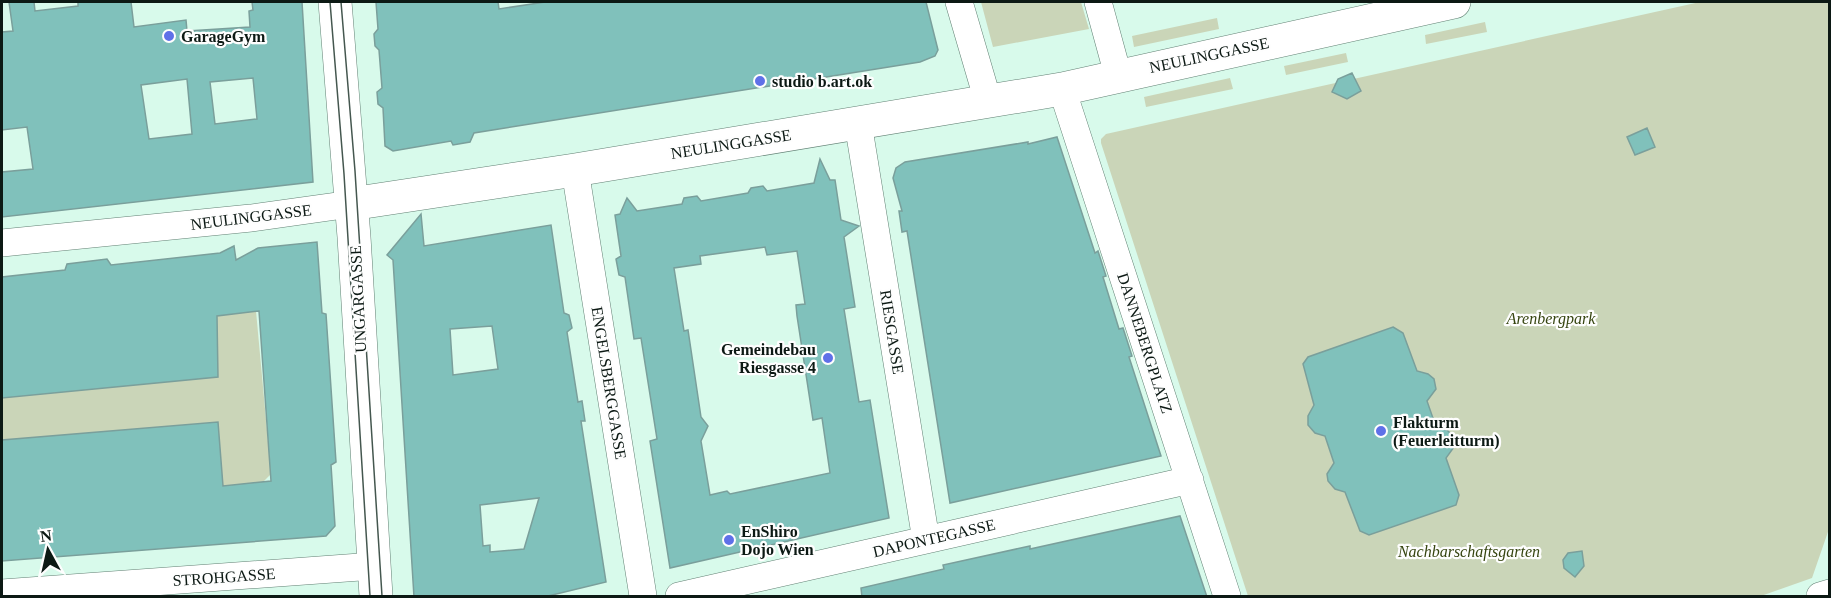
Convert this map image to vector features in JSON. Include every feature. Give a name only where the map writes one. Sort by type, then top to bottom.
[{"type":"street","name":"UNGARGASSE","points":[[335,2],[344,87],[375,581]]},
{"type":"street","points":[[959,2],[987,101]]},
{"type":"street","points":[[1098,2],[1118,75]]},
{"type":"street","name":"NEULINGGASSE","points":[[2,243],[251,218],[575,170],[1062,89],[1454,2]]},
{"type":"street","name":"DANNEBERGPLATZ","points":[[1062,89],[1227,597]]},
{"type":"street","name":"RIESGASSE","points":[[858,123],[926,540]]},
{"type":"street","name":"ENGELSBERGGASSE","points":[[575,170],[643,597]]},
{"type":"street","name":"DAPONTEGASSE","points":[[679,597],[1190,480]]},
{"type":"street","name":"STROHGASSE","points":[[2,592],[375,581]]},
{"type":"street","points":[[1820,597],[1830,593]]},
{"type":"green space","points":[[981,2],[1081,2],[1089,29],[993,47]]},
{"type":"green space","name":"Arenbergpark","points":[[1700,2],[1829,2],[1830,526],[1812,578],[1761,596],[1248,596],[1101,139],[1106,134]]},
{"type":"green space","points":[[1217,18],[1219,29],[1134,47],[1132,36]]},
{"type":"green space","points":[[1485,22],[1487,32],[1426,44],[1425,35]]},
{"type":"green space","points":[[1346,53],[1348,62],[1286,75],[1284,66]]},
{"type":"green space","points":[[1230,78],[1233,89],[1146,107],[1144,97]]},
{"type":"green space","points":[[256,311],[271,474],[263,482],[223,486],[217,422],[2,440],[2,398],[217,377],[217,316]]},
{"type":"building","points":[[9,2],[34,2],[35,11],[78,6],[78,2],[131,2],[134,27],[186,20],[187,31],[250,27],[249,11],[253,10],[252,2],[302,2],[313,182],[2,217],[2,172],[33,169],[27,127],[2,130],[2,32],[13,31]],"holes":[[[253,78],[257,119],[215,124],[210,82]],[[187,79],[192,134],[149,139],[141,85]]]},
{"type":"building","points":[[376,2],[498,2],[499,9],[545,2],[926,2],[938,50],[935,56],[920,62],[474,133],[470,142],[453,145],[451,141],[393,151],[385,146],[383,108],[378,104],[377,92],[382,88],[379,50],[375,46],[374,34],[378,29]]},
{"type":"building","points":[[1352,73],[1361,91],[1347,99],[1332,92],[1338,79]]},
{"type":"building","points":[[1647,128],[1655,147],[1635,155],[1627,137]]},
{"type":"building","points":[[1057,137],[1095,253],[1098,251],[1106,276],[1103,277],[1119,329],[1123,328],[1132,356],[1129,357],[1161,456],[950,503],[907,231],[902,232],[899,211],[902,211],[893,178],[896,168],[905,162],[1028,142],[1028,144]]},
{"type":"building","points":[[820,159],[830,180],[835,180],[841,220],[859,226],[844,237],[855,307],[844,309],[859,402],[870,400],[889,518],[670,568],[650,441],[657,439],[641,338],[634,339],[625,277],[619,275],[616,259],[621,256],[615,215],[620,214],[627,198],[637,211],[682,204],[684,198],[697,196],[701,201],[748,193],[751,188],[763,186],[767,191],[814,183]],"holes":[[[765,247],[767,255],[797,251],[805,304],[796,305],[797,316],[813,420],[822,418],[830,473],[730,494],[727,491],[710,495],[701,441],[708,426],[701,417],[688,330],[684,331],[674,268],[701,264],[700,256]]]},
{"type":"building","points":[[421,214],[424,246],[551,225],[564,313],[569,315],[572,328],[567,332],[578,402],[582,401],[585,421],[581,421],[606,582],[544,597],[414,597],[393,260],[387,255]],"holes":[[[492,326],[498,369],[453,375],[450,329]],[[539,498],[524,549],[490,552],[490,545],[483,546],[480,505]]]},
{"type":"building","points":[[317,242],[322,313],[326,314],[336,462],[331,465],[335,526],[326,536],[2,561],[2,440],[218,422],[223,486],[271,481],[259,311],[217,316],[218,377],[2,398],[2,277],[65,270],[67,264],[107,259],[111,265],[220,253],[234,246],[236,260],[258,248]]},
{"type":"building","name":"Flakturm (Feuerleitturm)","points":[[1393,327],[1403,333],[1417,371],[1428,374],[1434,379],[1436,389],[1427,401],[1436,427],[1447,430],[1455,438],[1454,447],[1446,458],[1459,495],[1456,505],[1369,535],[1360,531],[1345,492],[1335,489],[1328,481],[1327,474],[1334,463],[1325,436],[1315,433],[1308,425],[1308,416],[1314,405],[1303,364],[1308,357]]},
{"type":"building","points":[[1180,516],[1207,597],[862,597],[861,588],[944,569],[943,565],[1030,546],[1030,549]]},
{"type":"building","points":[[1582,551],[1584,566],[1575,577],[1564,568],[1563,560],[1568,553]]},
{"type":"tram line","points":[[330,2],[344,174],[370,596]]},
{"type":"tram line","points":[[341,2],[355,171],[382,596]]},
{"type":"place","name":"GarageGym","points":[[169,36]]},
{"type":"place","name":"studio b.art.ok","points":[[760,81]]},
{"type":"place","name":"Gemeindebau Riesgasse 4","points":[[828,358]]},
{"type":"place","name":"Flakturm (Feuerleitturm)","points":[[1381,431]]},
{"type":"place","name":"EnShiro Dojo Wien","points":[[729,540]]},
{"type":"park label","name":"Nachbarschaftsgarten","points":[[1469,551]]}]
